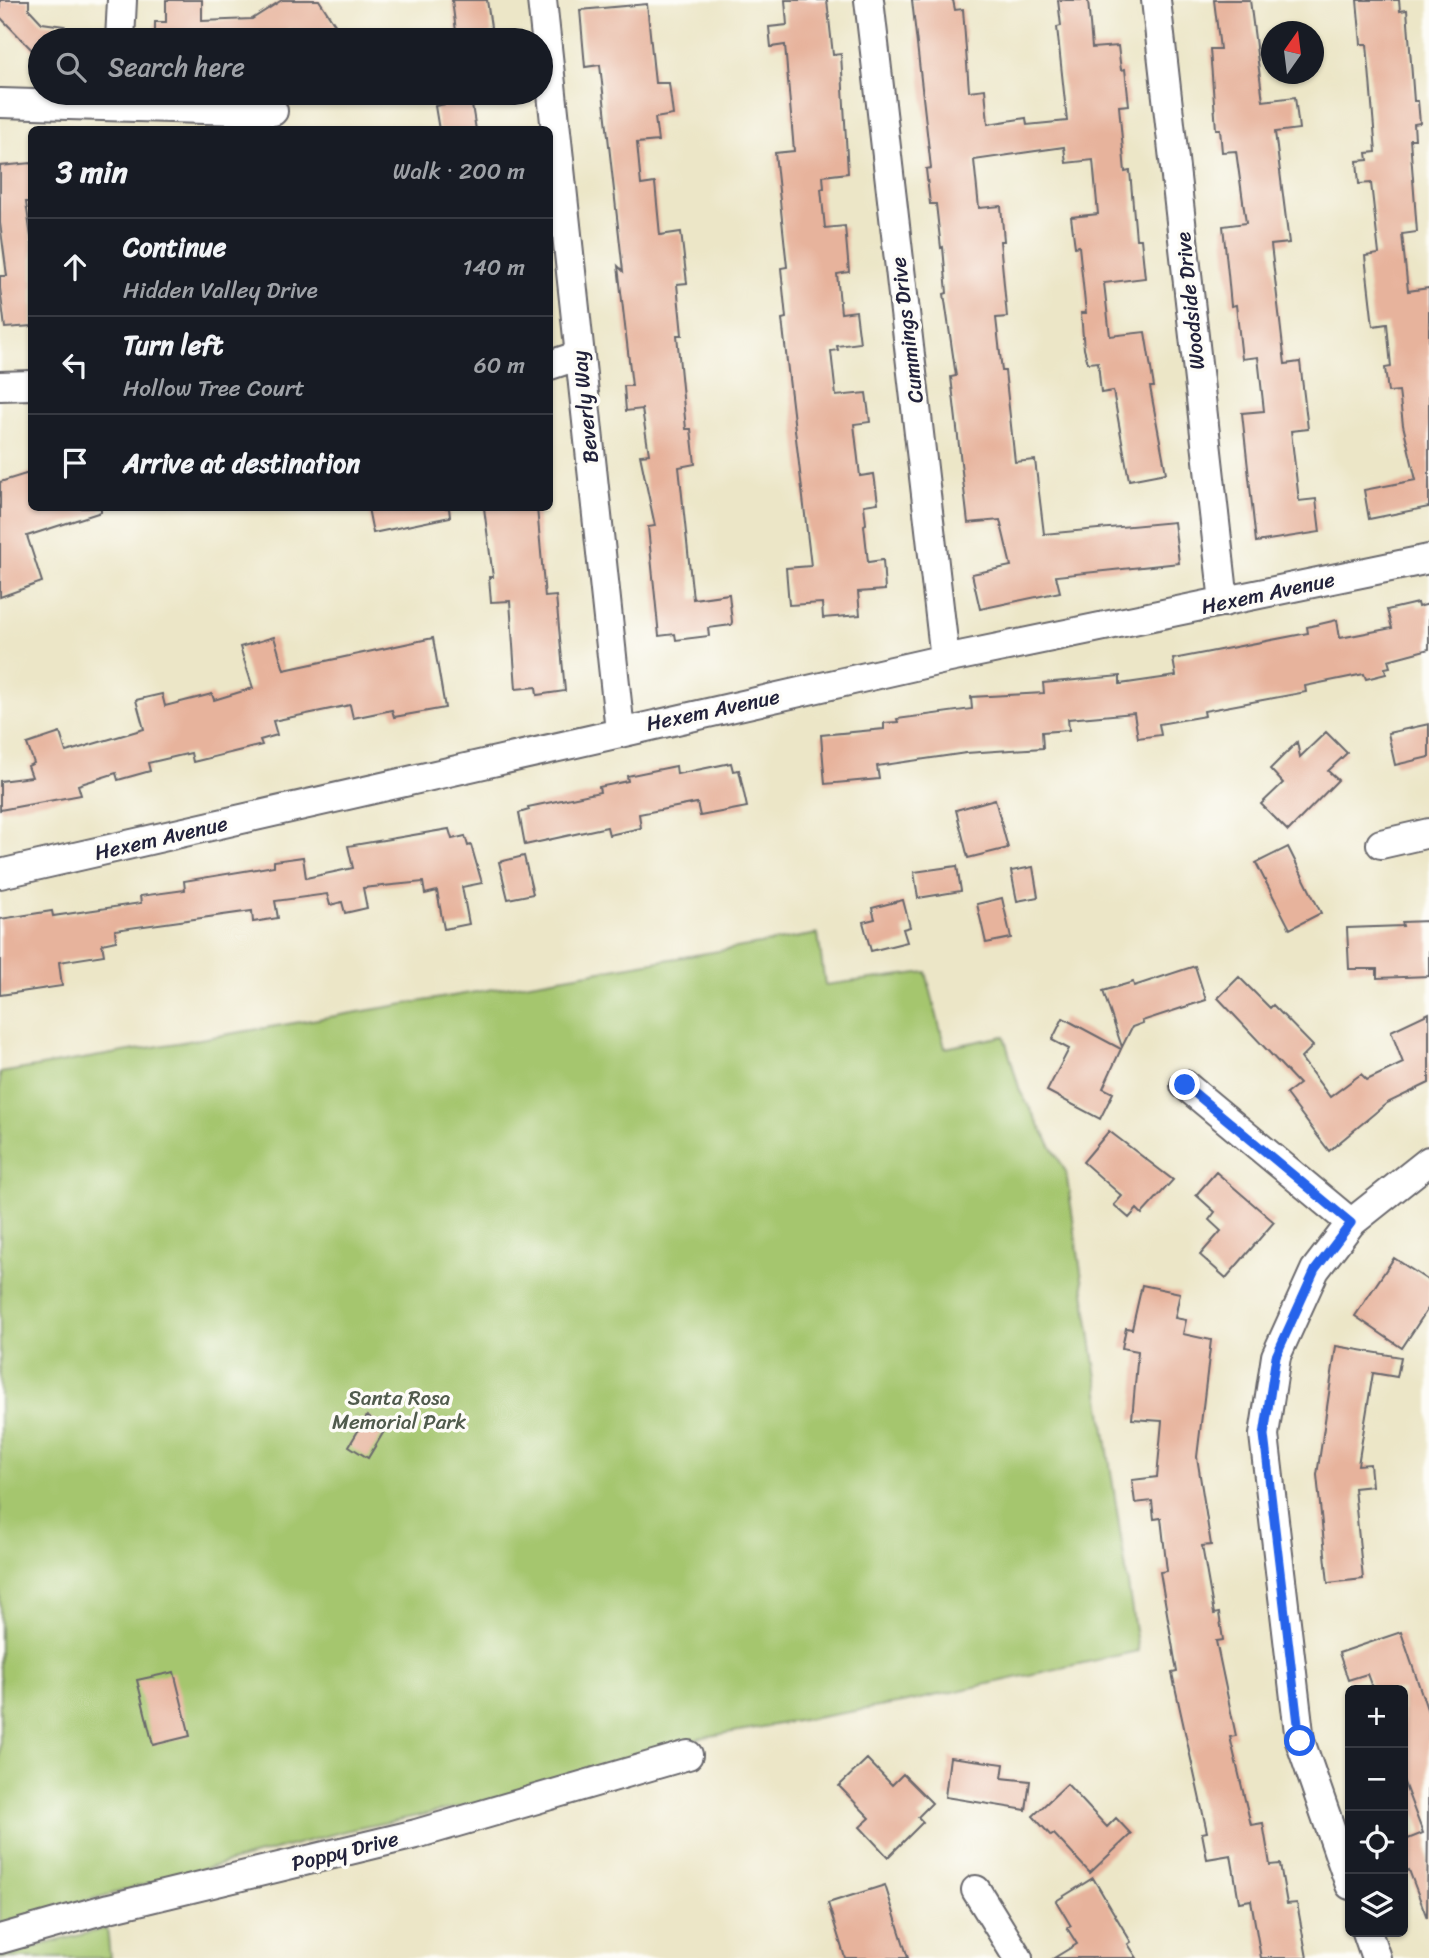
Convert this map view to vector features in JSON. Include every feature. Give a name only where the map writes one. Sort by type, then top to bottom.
[{"type":"street","points":[[121,28],[122,0]]},
{"type":"street","name":"Beverly Way","points":[[542,0],[545,28]]},
{"type":"street","name":"Cummings Drive","points":[[869,0],[944,659]]},
{"type":"street","name":"Woodside Drive","points":[[1156,0],[1224,603]]},
{"type":"street","points":[[0,103],[28,102]]},
{"type":"street","name":"Beverly Way","points":[[553,103],[620,731]]},
{"type":"street","points":[[187,105],[273,111]]},
{"type":"street","points":[[553,364],[580,355]]},
{"type":"street","points":[[0,386],[28,385]]},
{"type":"street","name":"Hexem Avenue","points":[[0,874],[944,659],[1429,559]]},
{"type":"street","points":[[1381,844],[1429,833]]},
{"type":"street","points":[[1185,1085],[1351,1223]]},
{"type":"street","points":[[1346,1874],[1300,1741],[1264,1435],[1276,1356],[1315,1270],[1351,1223],[1429,1161]]},
{"type":"street","name":"Poppy Drive","points":[[0,1940],[109,1909],[416,1834],[688,1755]]},
{"type":"street","points":[[976,1889],[1018,1958]]},
{"type":"street","points":[[1369,1937],[1376,1958]]},
{"type":"green space","name":"Santa Rosa Memorial Park","points":[[818,934],[825,985],[926,972],[945,1048],[1004,1036],[1020,1091],[1066,1172],[1138,1651],[902,1703],[698,1738],[656,1754],[470,1805],[345,1831],[0,1924],[0,1073]]},
{"type":"green space","points":[[107,1928],[110,1958],[0,1958],[0,1956]]},
{"type":"building","points":[[0,0],[29,0],[29,9],[42,23],[64,26],[28,28],[28,46],[0,17]]},
{"type":"building","points":[[166,0],[202,0],[202,21],[252,19],[282,0],[319,0],[337,28],[155,28],[155,22],[166,22]]},
{"type":"building","points":[[452,0],[487,0],[491,28],[456,28]]},
{"type":"building","points":[[785,0],[827,0],[833,55],[841,54],[848,173],[823,176],[824,188],[821,189],[825,228],[845,226],[849,272],[837,274],[841,313],[856,311],[860,343],[837,346],[838,350],[831,351],[836,396],[866,393],[870,422],[854,424],[860,476],[874,474],[878,503],[864,505],[868,562],[883,560],[885,590],[858,592],[860,615],[823,618],[822,603],[789,605],[786,568],[811,566],[782,319],[786,318],[781,268],[787,267],[775,153],[794,151],[785,45],[771,47],[769,27],[787,25]]},
{"type":"building","points":[[912,0],[953,0],[955,10],[963,9],[969,91],[985,89],[988,124],[1026,118],[1027,125],[1067,121],[1057,27],[1061,26],[1058,0],[1088,0],[1092,48],[1118,46],[1121,70],[1125,69],[1129,105],[1119,106],[1125,172],[1130,171],[1136,239],[1141,239],[1145,278],[1104,283],[1110,336],[1145,332],[1154,387],[1150,387],[1166,473],[1129,480],[1113,391],[1101,393],[1098,362],[1088,363],[1084,349],[1081,313],[1086,313],[1079,246],[1075,247],[1071,217],[1098,214],[1093,160],[1066,163],[1064,147],[974,160],[979,208],[1001,206],[1004,241],[1000,241],[1007,317],[996,318],[1002,371],[1005,371],[1015,462],[1035,460],[1044,534],[1174,522],[1179,563],[1056,576],[1060,592],[980,609],[972,574],[1011,566],[1000,520],[968,523],[951,377],[956,376],[944,294],[947,293],[943,247],[941,248],[936,204],[930,204],[926,169],[931,168]]},
{"type":"building","points":[[1214,0],[1250,0],[1263,101],[1295,97],[1299,129],[1275,132],[1289,243],[1271,245],[1285,364],[1300,362],[1308,429],[1291,431],[1299,501],[1316,499],[1320,532],[1256,542],[1242,413],[1264,411],[1258,357],[1242,359],[1236,305],[1231,306],[1223,226],[1246,223],[1236,151],[1222,152],[1220,129],[1216,129],[1210,49],[1220,49]]},
{"type":"building","points":[[1357,0],[1399,0],[1400,11],[1407,10],[1414,101],[1418,101],[1420,123],[1414,124],[1415,139],[1410,139],[1417,232],[1402,234],[1408,291],[1429,288],[1429,507],[1369,519],[1364,490],[1416,480],[1403,425],[1399,391],[1388,392],[1385,368],[1391,367],[1387,324],[1373,326],[1365,256],[1379,254],[1371,183],[1359,184],[1357,161],[1368,160],[1367,153],[1376,152],[1367,44],[1361,44]]},
{"type":"building","points":[[647,4],[655,83],[669,83],[673,115],[655,118],[658,141],[637,143],[641,185],[655,183],[660,235],[681,232],[687,283],[677,284],[682,335],[677,335],[686,429],[691,429],[695,464],[679,467],[693,599],[729,594],[732,622],[731,625],[708,628],[709,636],[676,640],[675,634],[659,636],[648,527],[655,526],[640,455],[649,454],[642,409],[626,411],[624,386],[632,386],[618,266],[623,271],[600,65],[585,67],[580,10]]},
{"type":"building","points":[[472,105],[475,126],[438,126],[435,106]]},
{"type":"building","points":[[28,163],[28,326],[5,328],[0,288],[0,276],[7,276],[0,223],[0,166]]},
{"type":"building","points":[[28,473],[28,511],[101,512],[27,536],[42,582],[0,597],[0,482]]},
{"type":"building","points":[[369,511],[449,511],[450,517],[373,533]]},
{"type":"building","points":[[484,511],[537,511],[545,597],[556,596],[565,691],[537,695],[536,687],[516,689],[510,601],[491,602],[489,577],[493,577]]},
{"type":"building","points":[[1417,603],[1418,607],[1429,604],[1429,649],[1388,660],[1390,667],[1385,668],[1386,674],[1366,679],[1364,674],[1305,686],[1306,692],[1204,711],[1205,716],[1159,724],[1161,735],[1138,738],[1134,713],[1068,719],[1069,730],[1042,732],[1043,748],[966,753],[877,766],[879,779],[825,784],[821,735],[884,729],[884,723],[898,722],[897,719],[972,709],[971,697],[1044,693],[1043,683],[1120,676],[1120,684],[1176,676],[1173,659],[1308,633],[1307,627],[1337,620],[1340,638],[1392,628],[1387,610]]},
{"type":"building","points":[[274,637],[284,670],[433,638],[445,708],[394,717],[392,710],[353,718],[350,705],[273,721],[277,735],[260,740],[262,745],[193,762],[191,753],[148,763],[150,771],[118,780],[116,773],[78,785],[81,795],[0,810],[0,781],[32,777],[28,766],[34,763],[27,744],[60,733],[66,752],[144,729],[136,700],[162,694],[165,706],[212,694],[214,700],[253,688],[240,647]]},
{"type":"building","points":[[1429,724],[1429,757],[1395,765],[1388,733]]},
{"type":"building","points":[[1326,732],[1347,753],[1328,771],[1338,780],[1288,831],[1261,804],[1283,783],[1270,769],[1297,742],[1300,757]]},
{"type":"building","points":[[731,763],[733,771],[739,770],[747,807],[700,816],[697,803],[639,814],[641,828],[609,835],[607,827],[525,845],[519,813],[529,810],[528,807],[600,792],[599,787],[628,781],[627,776],[676,766],[677,774]]},
{"type":"building","points":[[995,799],[1008,848],[968,858],[956,810]]},
{"type":"building","points":[[449,829],[452,839],[465,836],[468,846],[471,845],[482,883],[462,887],[469,924],[444,929],[437,891],[425,894],[423,882],[363,888],[367,908],[345,913],[342,902],[330,905],[327,894],[275,901],[278,918],[253,922],[252,911],[115,930],[116,941],[102,944],[104,955],[59,962],[62,986],[0,995],[0,919],[52,911],[53,916],[141,903],[140,896],[185,890],[184,881],[274,866],[274,861],[303,857],[306,878],[353,868],[348,846]]},
{"type":"building","points":[[1288,847],[1321,913],[1290,929],[1256,863]]},
{"type":"building","points":[[524,856],[533,894],[508,899],[499,862]]},
{"type":"building","points":[[957,866],[961,891],[918,898],[914,872]]},
{"type":"building","points":[[1033,867],[1038,897],[1017,901],[1011,871]]},
{"type":"building","points":[[1002,898],[1011,938],[986,943],[977,904]]},
{"type":"building","points":[[903,900],[910,927],[903,929],[907,942],[871,951],[863,922],[875,919],[872,908]]},
{"type":"building","points":[[1429,921],[1429,976],[1377,978],[1377,969],[1349,969],[1347,928],[1403,926],[1402,922]]},
{"type":"building","points":[[1195,966],[1206,1000],[1142,1021],[1143,1023],[1132,1027],[1122,1047],[1103,991],[1133,982],[1134,986]]},
{"type":"building","points":[[1239,977],[1270,1008],[1273,1005],[1313,1046],[1301,1058],[1330,1097],[1361,1074],[1367,1080],[1403,1063],[1391,1031],[1429,1013],[1429,1083],[1387,1103],[1329,1151],[1286,1094],[1299,1084],[1218,998]]},
{"type":"building","points":[[1063,1018],[1121,1049],[1103,1088],[1113,1093],[1100,1119],[1047,1091],[1069,1049],[1052,1040]]},
{"type":"building","points":[[1109,1131],[1173,1180],[1142,1214],[1137,1209],[1129,1218],[1114,1205],[1122,1196],[1083,1162]]},
{"type":"building","points":[[1216,1172],[1274,1222],[1226,1278],[1200,1255],[1221,1231],[1209,1220],[1215,1212],[1196,1195]]},
{"type":"building","points":[[1394,1258],[1429,1281],[1429,1307],[1402,1348],[1355,1316]]},
{"type":"building","points":[[1142,1285],[1180,1293],[1175,1318],[1186,1320],[1183,1334],[1211,1340],[1197,1457],[1211,1545],[1202,1546],[1214,1614],[1219,1613],[1223,1640],[1216,1641],[1236,1736],[1230,1737],[1251,1825],[1263,1823],[1270,1865],[1280,1864],[1287,1904],[1297,1903],[1307,1958],[1261,1958],[1251,1900],[1239,1902],[1231,1855],[1207,1859],[1202,1833],[1207,1832],[1172,1673],[1177,1672],[1160,1572],[1167,1571],[1161,1518],[1154,1519],[1152,1501],[1135,1503],[1132,1480],[1157,1477],[1162,1421],[1132,1419],[1138,1351],[1122,1348],[1126,1328],[1132,1329]]},
{"type":"building","points":[[1336,1346],[1401,1357],[1397,1377],[1373,1373],[1358,1465],[1370,1464],[1372,1486],[1354,1488],[1363,1579],[1328,1583],[1317,1475]]},
{"type":"building","points":[[367,1416],[386,1428],[368,1458],[349,1446]]},
{"type":"building","points":[[1401,1632],[1429,1715],[1427,1918],[1408,1870],[1408,1839],[1423,1833],[1408,1793],[1408,1685],[1371,1685],[1367,1674],[1348,1680],[1339,1653]]},
{"type":"building","points":[[174,1672],[190,1736],[153,1745],[137,1680]]},
{"type":"building","points":[[950,1757],[1004,1764],[1002,1778],[1030,1781],[1026,1810],[945,1797]]},
{"type":"building","points":[[867,1759],[892,1785],[903,1774],[932,1803],[918,1817],[923,1822],[888,1857],[860,1827],[870,1818],[839,1786]]},
{"type":"building","points":[[1067,1784],[1107,1827],[1116,1818],[1131,1834],[1090,1873],[1054,1834],[1051,1836],[1033,1816]]},
{"type":"building","points":[[1093,1878],[1131,1942],[1128,1944],[1137,1958],[1054,1958],[1077,1944],[1067,1928],[1071,1926],[1056,1901]]},
{"type":"building","points":[[885,1885],[908,1958],[845,1958],[828,1903]]},
{"type":"route","points":[[1185,1085],[1351,1223],[1315,1270],[1276,1356],[1264,1435],[1300,1741]]}]
